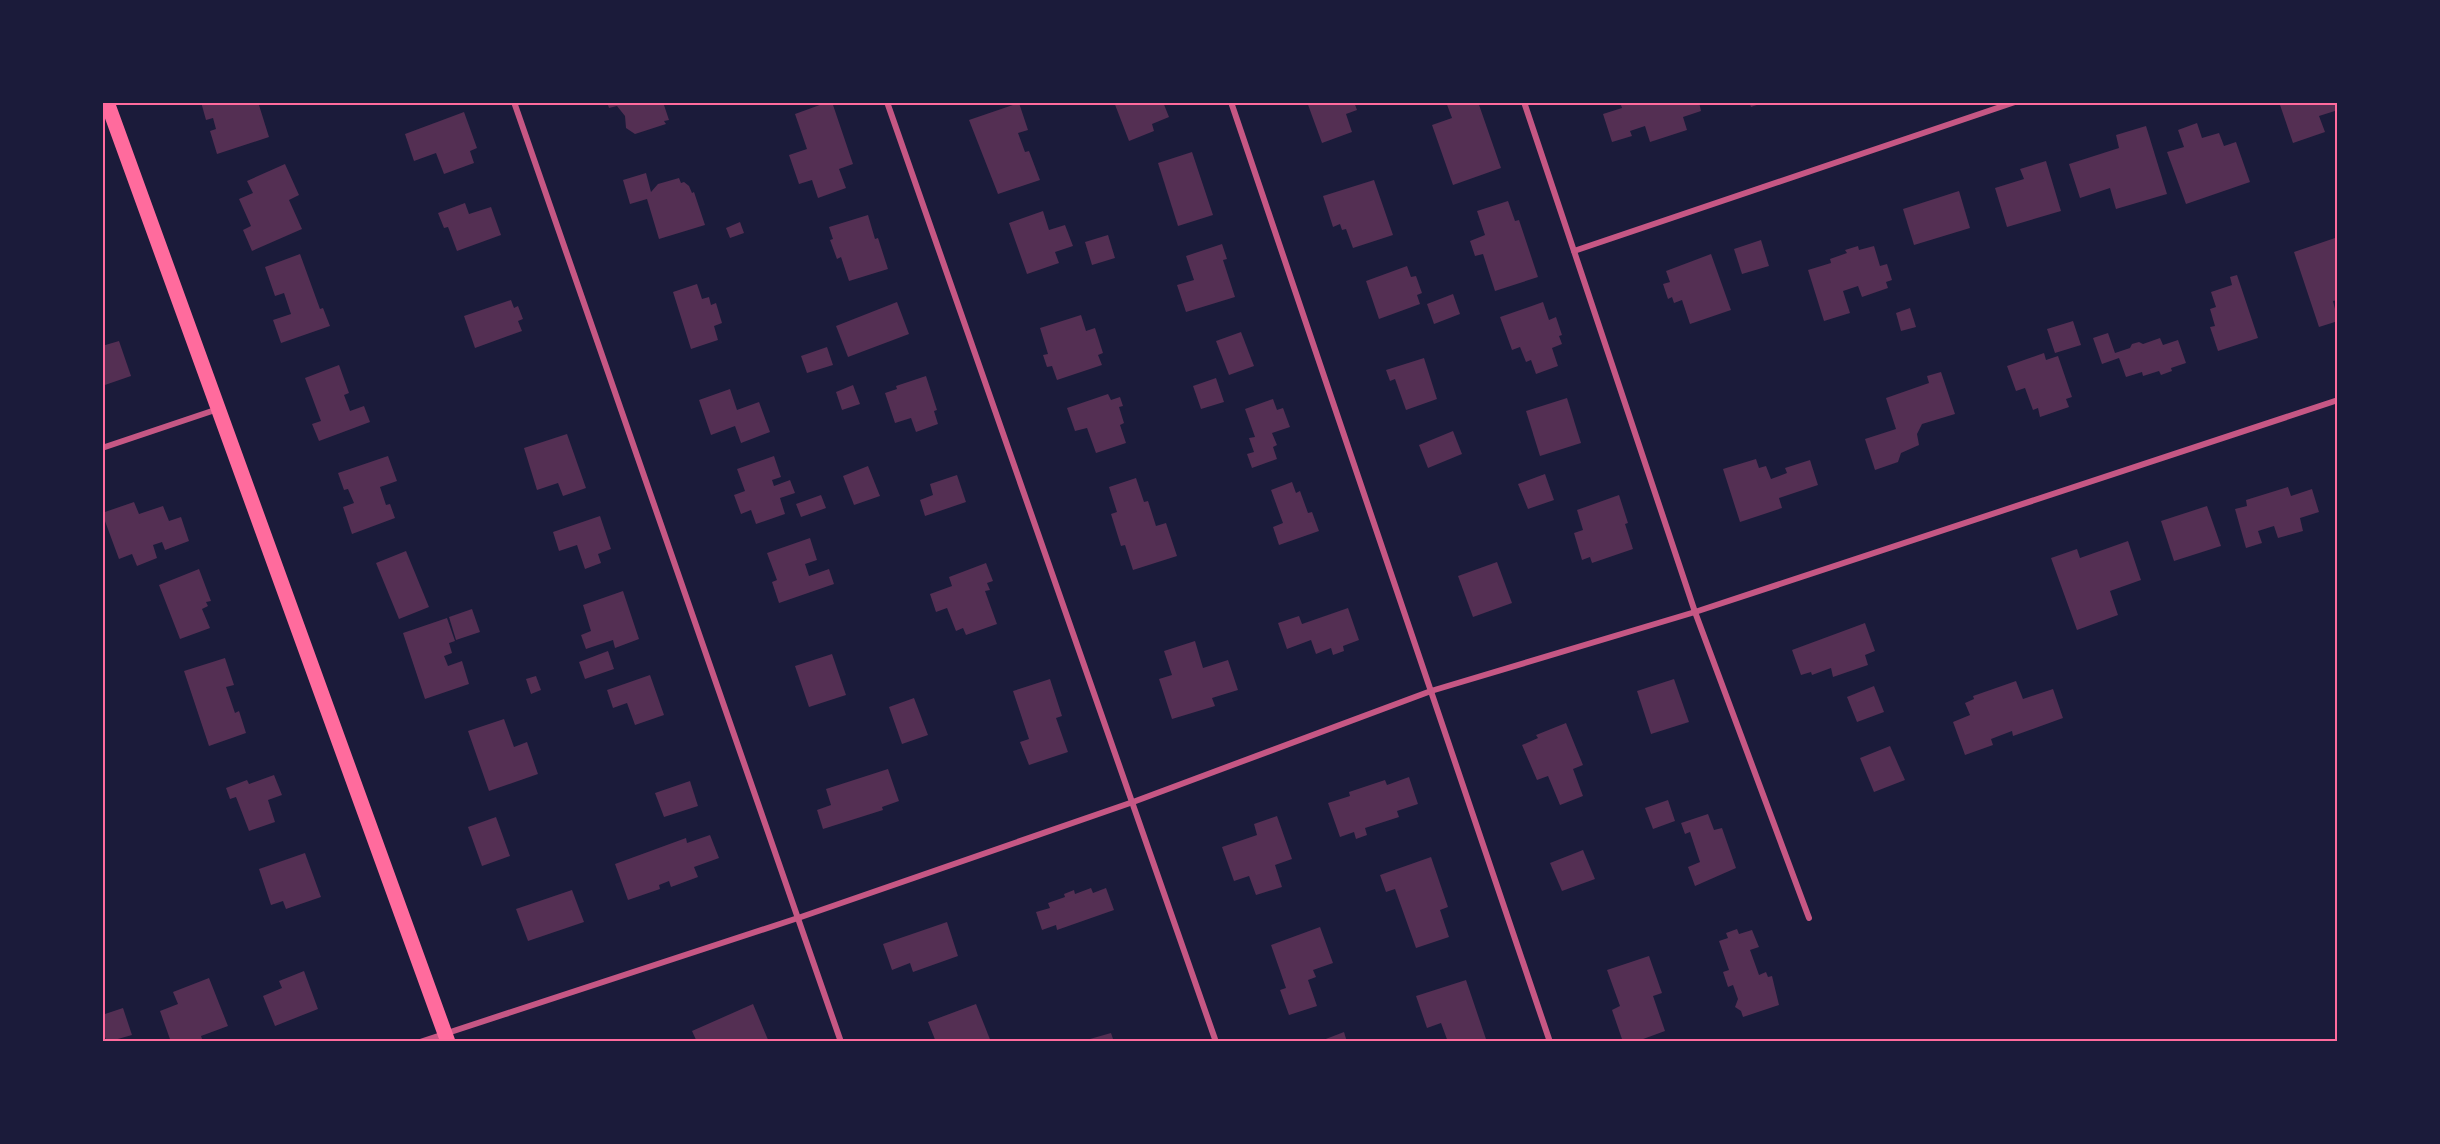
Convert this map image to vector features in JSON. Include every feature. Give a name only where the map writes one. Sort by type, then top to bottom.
[{"type":"main road","points":[[107,102],[447,1037]]},
{"type":"street","points":[[514,102],[841,1042]]},
{"type":"street","points":[[887,102],[1216,1042]]},
{"type":"street","points":[[1231,102],[1550,1042]]},
{"type":"street","points":[[1524,102],[1695,612],[1809,918]]},
{"type":"street","points":[[1574,251],[2015,102]]},
{"type":"street","points":[[420,1042],[447,1037],[1133,802],[1431,691],[1695,612],[2338,400]]},
{"type":"street","points":[[102,448],[219,408]]},
{"type":"building","points":[[201,102],[258,102],[269,137],[217,154],[210,131],[216,129],[213,118],[206,120]]},
{"type":"building","points":[[607,102],[663,102],[669,120],[664,121],[666,124],[635,134],[626,128],[625,116],[617,106],[609,108]]},
{"type":"building","points":[[832,102],[853,164],[839,169],[846,188],[818,198],[812,180],[799,184],[789,155],[807,149],[795,114]]},
{"type":"building","points":[[1114,102],[1163,102],[1169,117],[1152,124],[1154,131],[1129,141]]},
{"type":"building","points":[[1307,102],[1354,102],[1357,110],[1346,114],[1352,132],[1322,143]]},
{"type":"building","points":[[1446,102],[1478,102],[1501,168],[1453,185],[1432,125],[1452,118]]},
{"type":"building","points":[[1620,102],[1699,102],[1701,111],[1683,117],[1687,130],[1650,142],[1645,126],[1630,131],[1632,136],[1612,142],[1603,114],[1622,108]]},
{"type":"building","points":[[1749,102],[1765,102],[1751,107]]},
{"type":"building","points":[[2279,102],[2338,102],[2338,110],[2319,116],[2325,132],[2293,143]]},
{"type":"building","points":[[1019,103],[1028,130],[1018,133],[1025,152],[1029,151],[1040,180],[998,194],[969,120]]},
{"type":"building","points":[[464,112],[477,148],[470,151],[474,163],[444,174],[436,153],[414,161],[405,134]]},
{"type":"building","points":[[2197,123],[2202,138],[2219,133],[2224,146],[2236,142],[2250,182],[2186,204],[2167,152],[2184,147],[2178,130]]},
{"type":"building","points":[[2146,126],[2167,194],[2116,209],[2110,188],[2080,198],[2069,164],[2119,148],[2116,135]]},
{"type":"building","points":[[1192,152],[1213,215],[1178,226],[1158,163]]},
{"type":"building","points":[[2046,161],[2061,211],[2007,227],[1995,188],[2024,179],[2020,169]]},
{"type":"building","points":[[285,164],[299,195],[289,200],[302,229],[252,251],[243,230],[251,226],[239,199],[253,193],[247,181]]},
{"type":"building","points":[[646,173],[651,192],[658,184],[679,178],[681,183],[684,182],[689,186],[692,193],[694,192],[705,225],[659,239],[647,199],[630,204],[623,180]]},
{"type":"building","points":[[1374,180],[1393,235],[1353,248],[1346,229],[1342,230],[1340,224],[1333,227],[1323,196]]},
{"type":"building","points":[[1959,191],[1970,228],[1914,245],[1903,209]]},
{"type":"building","points":[[1508,201],[1515,221],[1519,220],[1538,277],[1495,291],[1483,254],[1475,256],[1470,241],[1485,235],[1477,211]]},
{"type":"building","points":[[465,203],[469,214],[491,207],[501,235],[457,251],[448,227],[444,228],[438,213]]},
{"type":"building","points":[[1043,211],[1049,230],[1065,225],[1073,246],[1055,252],[1059,263],[1027,274],[1009,223]]},
{"type":"building","points":[[868,215],[888,269],[849,281],[841,257],[837,259],[830,240],[833,239],[829,227]]},
{"type":"building","points":[[740,222],[744,233],[730,238],[726,228]]},
{"type":"building","points":[[1108,235],[1115,258],[1092,265],[1085,242]]},
{"type":"building","points":[[2335,238],[2338,245],[2338,300],[2333,301],[2338,321],[2319,327],[2294,252]]},
{"type":"building","points":[[1761,240],[1769,266],[1742,274],[1734,249]]},
{"type":"building","points":[[1222,244],[1227,259],[1223,260],[1235,297],[1186,312],[1177,285],[1194,280],[1186,256]]},
{"type":"building","points":[[1858,246],[1859,250],[1874,246],[1880,266],[1887,264],[1892,280],[1886,282],[1888,288],[1862,297],[1858,286],[1843,291],[1850,313],[1824,321],[1808,270],[1831,263],[1830,259],[1847,253],[1845,250]]},
{"type":"building","points":[[300,254],[320,309],[323,308],[330,326],[281,343],[273,320],[291,314],[284,293],[275,296],[265,267]]},
{"type":"building","points":[[1711,254],[1731,310],[1690,324],[1682,300],[1674,303],[1672,297],[1668,299],[1663,284],[1670,282],[1666,271]]},
{"type":"building","points":[[1407,266],[1411,277],[1416,276],[1422,293],[1417,295],[1420,304],[1379,319],[1366,281]]},
{"type":"building","points":[[2237,275],[2258,338],[2218,351],[2210,327],[2215,326],[2210,309],[2216,307],[2211,292],[2232,285],[2230,277]]},
{"type":"building","points":[[697,284],[702,299],[709,297],[711,305],[716,303],[722,323],[714,326],[718,340],[691,349],[673,292]]},
{"type":"building","points":[[1453,294],[1460,314],[1434,324],[1427,304]]},
{"type":"building","points":[[511,300],[514,308],[518,306],[523,319],[518,321],[522,331],[475,348],[464,316]]},
{"type":"building","points":[[897,302],[909,334],[848,357],[836,326]]},
{"type":"building","points":[[1543,302],[1549,320],[1556,317],[1562,335],[1559,336],[1562,344],[1552,348],[1558,366],[1536,374],[1531,360],[1526,362],[1520,347],[1512,350],[1500,317]]},
{"type":"building","points":[[1910,308],[1916,327],[1901,331],[1896,313]]},
{"type":"building","points":[[1081,315],[1086,331],[1095,328],[1103,353],[1098,355],[1102,365],[1057,380],[1052,366],[1047,367],[1043,355],[1048,354],[1040,328]]},
{"type":"building","points":[[2073,321],[2081,345],[2055,353],[2047,329]]},
{"type":"building","points":[[1241,332],[1254,366],[1229,375],[1216,341]]},
{"type":"building","points":[[2108,333],[2115,353],[2139,342],[2143,344],[2160,338],[2163,345],[2178,340],[2186,363],[2171,368],[2172,371],[2161,375],[2159,371],[2143,376],[2142,372],[2126,377],[2119,358],[2102,364],[2093,338]]},
{"type":"building","points":[[119,341],[131,376],[102,386],[102,346]]},
{"type":"building","points":[[827,347],[833,365],[807,373],[801,356]]},
{"type":"building","points":[[2044,353],[2046,360],[2058,356],[2072,397],[2066,399],[2069,407],[2040,417],[2038,408],[2033,410],[2025,388],[2016,391],[2007,366]]},
{"type":"building","points":[[1424,358],[1437,399],[1406,410],[1395,379],[1390,381],[1386,370]]},
{"type":"building","points":[[339,365],[349,393],[344,395],[350,411],[364,406],[370,422],[319,441],[312,424],[321,421],[305,378]]},
{"type":"building","points":[[1941,372],[1955,414],[1922,424],[1917,434],[1919,445],[1901,453],[1898,462],[1875,470],[1865,439],[1896,429],[1886,398],[1929,383],[1927,376]]},
{"type":"building","points":[[926,376],[937,410],[934,411],[938,424],[916,432],[911,418],[895,423],[885,393],[897,389],[896,386]]},
{"type":"building","points":[[1216,378],[1224,402],[1201,409],[1193,386]]},
{"type":"building","points":[[853,385],[860,404],[842,410],[836,392]]},
{"type":"building","points":[[730,389],[737,410],[759,402],[770,432],[741,443],[735,426],[711,435],[699,400]]},
{"type":"building","points":[[1108,394],[1111,400],[1120,397],[1123,406],[1119,407],[1124,423],[1120,425],[1126,443],[1096,453],[1087,428],[1075,431],[1067,408]]},
{"type":"building","points":[[1567,398],[1581,443],[1540,456],[1526,411]]},
{"type":"building","points":[[1273,399],[1277,410],[1283,408],[1290,427],[1272,433],[1277,445],[1273,447],[1277,459],[1252,468],[1247,454],[1254,452],[1249,438],[1255,437],[1245,409]]},
{"type":"building","points":[[1453,431],[1462,454],[1428,468],[1419,445]]},
{"type":"building","points":[[567,434],[586,488],[563,496],[558,483],[537,490],[524,448]]},
{"type":"building","points":[[388,456],[397,481],[380,487],[386,505],[390,504],[395,518],[352,534],[343,507],[354,503],[348,489],[344,490],[338,473]]},
{"type":"building","points":[[774,456],[781,477],[772,480],[774,486],[790,480],[795,493],[780,498],[785,514],[756,524],[751,510],[741,514],[734,495],[745,491],[737,469]]},
{"type":"building","points":[[1756,459],[1759,468],[1766,466],[1771,479],[1787,473],[1785,468],[1810,460],[1818,485],[1779,498],[1782,508],[1740,522],[1723,469]]},
{"type":"building","points":[[868,466],[880,496],[854,505],[843,476]]},
{"type":"building","points":[[1545,474],[1554,500],[1528,509],[1518,484]]},
{"type":"building","points":[[957,475],[966,502],[925,516],[920,500],[933,495],[930,484]]},
{"type":"building","points":[[1136,478],[1144,502],[1148,501],[1156,526],[1166,523],[1177,556],[1133,570],[1125,545],[1121,546],[1111,514],[1117,512],[1109,487]]},
{"type":"building","points":[[1292,482],[1296,493],[1300,491],[1308,513],[1312,512],[1319,531],[1279,545],[1273,527],[1283,523],[1271,490]]},
{"type":"building","points":[[2288,487],[2291,496],[2312,489],[2319,512],[2300,518],[2303,531],[2278,538],[2274,526],[2258,531],[2262,543],[2246,548],[2235,509],[2247,506],[2246,500]]},
{"type":"building","points":[[821,495],[826,508],[801,517],[796,504]]},
{"type":"building","points":[[1619,495],[1633,549],[1592,563],[1590,557],[1582,560],[1574,533],[1583,530],[1577,510]]},
{"type":"building","points":[[134,502],[139,514],[163,506],[169,521],[181,517],[189,541],[165,550],[162,542],[153,545],[157,558],[137,566],[132,554],[119,559],[102,513]]},
{"type":"building","points":[[2207,506],[2221,546],[2174,561],[2161,521]]},
{"type":"building","points":[[600,516],[611,549],[598,554],[601,563],[585,569],[577,545],[559,551],[553,532]]},
{"type":"building","points":[[810,538],[817,560],[805,564],[809,576],[829,569],[834,584],[779,603],[772,582],[777,580],[767,553]]},
{"type":"building","points":[[2128,541],[2141,580],[2110,591],[2118,615],[2077,630],[2051,558],[2077,549],[2080,558]]},
{"type":"building","points":[[406,551],[429,607],[399,619],[376,563]]},
{"type":"building","points":[[1497,562],[1512,603],[1473,617],[1458,576]]},
{"type":"building","points":[[986,563],[993,581],[987,583],[990,590],[985,591],[997,624],[966,635],[963,628],[956,631],[947,608],[936,612],[930,594],[952,586],[949,577]]},
{"type":"building","points":[[199,569],[211,601],[206,602],[208,606],[202,609],[210,628],[180,639],[159,585]]},
{"type":"building","points":[[623,591],[639,639],[615,648],[613,640],[586,649],[581,635],[591,631],[583,605]]},
{"type":"building","points":[[1348,608],[1359,640],[1343,646],[1344,651],[1333,655],[1331,648],[1316,654],[1311,640],[1287,649],[1278,623],[1299,616],[1302,624]]},
{"type":"building","points":[[472,609],[480,632],[456,640],[449,617]]},
{"type":"building","points":[[447,618],[455,641],[449,643],[452,653],[444,656],[448,666],[462,661],[469,684],[425,699],[403,633]]},
{"type":"building","points":[[1865,623],[1875,651],[1865,655],[1868,665],[1833,677],[1831,668],[1812,675],[1811,672],[1801,675],[1792,650]]},
{"type":"building","points":[[1195,641],[1203,668],[1228,660],[1238,690],[1212,698],[1215,706],[1172,719],[1159,679],[1172,675],[1164,651]]},
{"type":"building","points":[[608,651],[614,669],[585,679],[579,662]]},
{"type":"building","points":[[832,654],[846,695],[809,707],[795,666]]},
{"type":"building","points":[[225,658],[234,685],[226,687],[235,713],[239,711],[246,733],[209,746],[184,671]]},
{"type":"building","points":[[650,675],[664,715],[635,725],[627,703],[613,708],[607,690]]},
{"type":"building","points":[[536,676],[541,690],[531,694],[526,679]]},
{"type":"building","points":[[1050,679],[1062,716],[1056,718],[1068,752],[1029,765],[1020,742],[1029,739],[1013,691]]},
{"type":"building","points":[[1674,679],[1689,722],[1651,734],[1637,691]]},
{"type":"building","points":[[2016,681],[2023,699],[2053,689],[2063,718],[2013,736],[2012,731],[1991,739],[1993,745],[1965,755],[1953,722],[1970,715],[1965,703],[1974,699],[1973,696]]},
{"type":"building","points":[[1874,686],[1884,712],[1857,722],[1847,697]]},
{"type":"building","points":[[914,698],[928,735],[902,744],[889,707]]},
{"type":"building","points":[[504,719],[514,747],[527,742],[538,774],[489,791],[468,731]]},
{"type":"building","points":[[1566,723],[1583,765],[1573,769],[1583,796],[1560,805],[1548,776],[1537,780],[1522,745],[1538,738],[1536,735]]},
{"type":"building","points":[[1890,746],[1905,780],[1874,792],[1860,758]]},
{"type":"building","points":[[888,769],[899,801],[882,807],[883,810],[823,829],[817,810],[831,805],[826,789]]},
{"type":"building","points":[[274,775],[282,795],[268,800],[275,822],[249,831],[236,797],[230,799],[226,788],[247,780],[249,784]]},
{"type":"building","points":[[1409,777],[1418,804],[1397,811],[1399,817],[1365,828],[1367,835],[1356,839],[1354,832],[1340,837],[1328,803],[1350,796],[1349,792],[1385,780],[1387,785]]},
{"type":"building","points":[[690,781],[698,806],[664,817],[655,793]]},
{"type":"building","points":[[1668,800],[1675,821],[1653,829],[1645,808]]},
{"type":"building","points":[[1708,814],[1714,830],[1722,828],[1736,868],[1695,886],[1688,867],[1700,862],[1690,832],[1685,834],[1681,823]]},
{"type":"building","points":[[1277,816],[1292,859],[1275,865],[1282,887],[1256,895],[1249,876],[1234,881],[1222,847],[1257,835],[1254,824]]},
{"type":"building","points":[[496,817],[510,856],[482,866],[468,827]]},
{"type":"building","points":[[710,835],[719,858],[694,867],[698,877],[671,887],[669,881],[659,885],[660,889],[628,900],[615,864],[686,838],[687,843]]},
{"type":"building","points":[[1583,850],[1595,879],[1562,891],[1550,863]]},
{"type":"building","points":[[305,853],[321,897],[286,909],[283,901],[271,905],[259,869]]},
{"type":"building","points":[[1431,857],[1448,907],[1440,910],[1449,937],[1416,948],[1395,889],[1386,892],[1380,875]]},
{"type":"building","points":[[1091,888],[1093,893],[1106,888],[1114,910],[1057,930],[1056,925],[1042,930],[1036,912],[1050,908],[1048,903],[1065,897],[1064,894],[1074,890],[1075,894]]},
{"type":"building","points":[[572,890],[584,922],[528,941],[516,909]]},
{"type":"building","points":[[947,922],[958,956],[913,972],[910,963],[892,970],[883,944]]},
{"type":"building","points":[[1320,927],[1333,963],[1313,970],[1316,977],[1308,980],[1317,1006],[1289,1015],[1280,990],[1286,988],[1271,945]]},
{"type":"building","points":[[1737,929],[1739,934],[1752,930],[1759,947],[1750,950],[1759,975],[1766,972],[1768,977],[1772,976],[1779,1005],[1743,1017],[1741,1011],[1735,1007],[1738,999],[1733,985],[1728,987],[1723,972],[1729,970],[1719,941],[1728,938],[1726,933]]},
{"type":"building","points":[[1649,956],[1662,993],[1653,996],[1665,1031],[1635,1042],[1623,1042],[1612,1010],[1620,1006],[1607,970]]},
{"type":"building","points":[[304,971],[318,1009],[275,1026],[263,996],[282,988],[279,981]]},
{"type":"building","points":[[209,978],[228,1026],[201,1036],[203,1042],[171,1042],[160,1011],[178,1004],[173,992]]},
{"type":"building","points":[[1466,980],[1487,1042],[1448,1042],[1441,1023],[1427,1028],[1416,996]]},
{"type":"building","points":[[753,1004],[769,1042],[697,1042],[692,1031]]},
{"type":"building","points":[[976,1004],[991,1042],[936,1042],[928,1022]]},
{"type":"building","points":[[123,1008],[132,1035],[107,1042],[105,1037],[102,1038],[102,1015]]},
{"type":"building","points":[[1344,1032],[1347,1042],[1318,1042]]},
{"type":"building","points":[[1111,1033],[1114,1042],[1083,1042],[1083,1041]]}]
